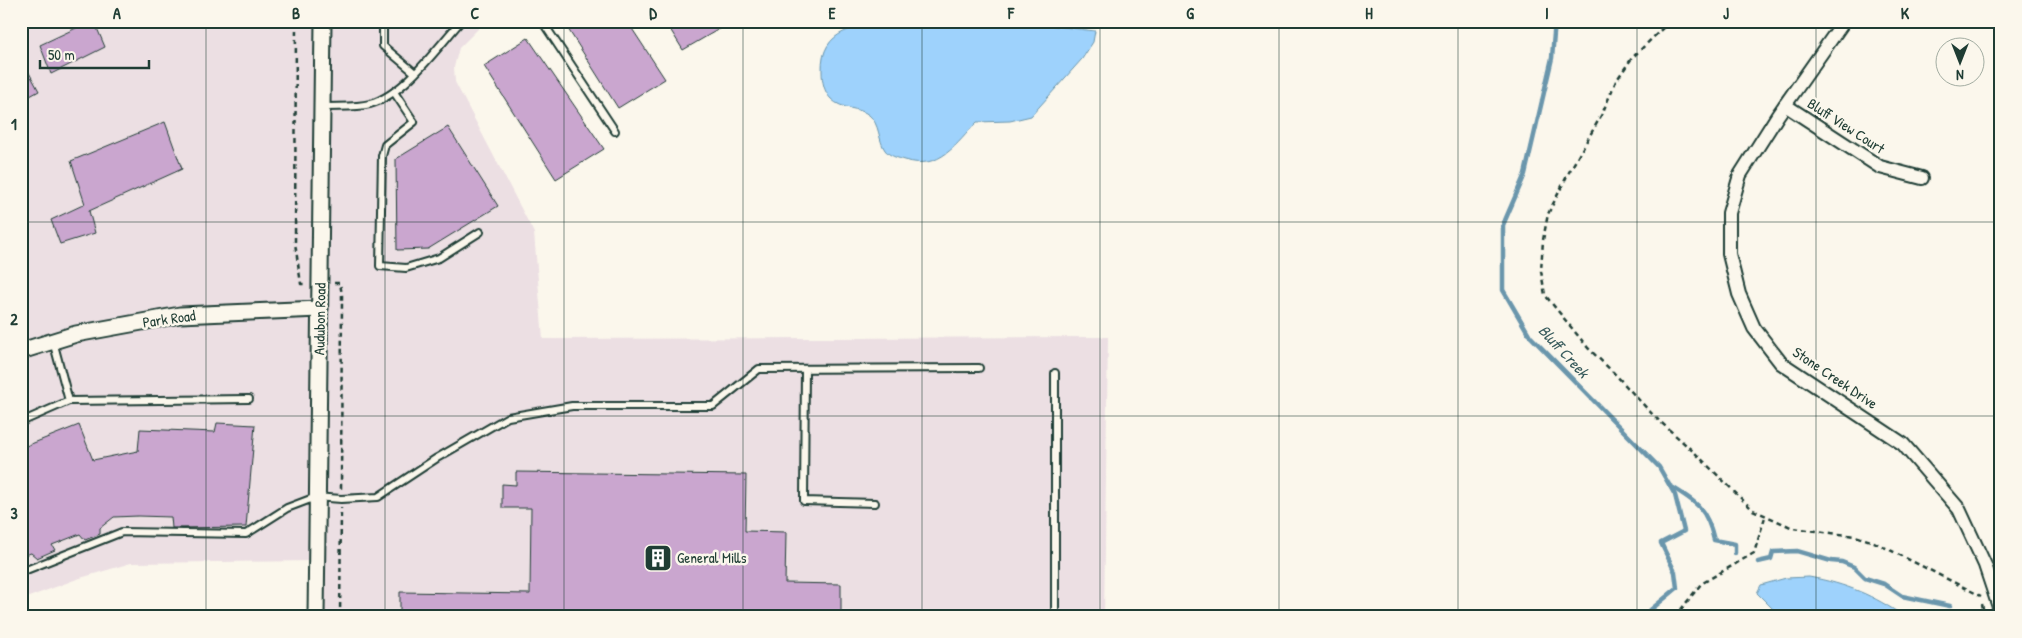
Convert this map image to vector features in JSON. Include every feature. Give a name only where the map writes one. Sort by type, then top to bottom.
[{"type":"street","name":"Audubon Road","points":[[316,617],[323,21]]},
{"type":"street","name":"Stone Creek Drive","points":[[1844,21],[1784,105],[1740,175],[1730,213],[1729,254],[1739,294],[1754,328],[1782,363],[1902,444],[1959,509],[1985,565],[2001,613]]},
{"type":"street","name":"Bluff View Court","points":[[1784,105],[1829,136],[1880,167],[1922,178]]},
{"type":"street","name":"Park Road","points":[[21,351],[76,334],[180,315],[320,309]]},
{"type":"lane","points":[[383,21],[383,46],[415,73]]},
{"type":"lane","points":[[323,107],[370,104],[394,92],[415,73],[461,21]]},
{"type":"lane","points":[[542,21],[615,131]]},
{"type":"lane","points":[[394,92],[414,122],[385,145],[382,156],[380,266],[406,268],[439,258],[480,232]]},
{"type":"lane","points":[[53,342],[69,401]]},
{"type":"lane","points":[[21,572],[122,532],[246,534],[287,508],[316,497],[341,499],[378,496],[437,458],[508,418],[572,406],[713,406],[759,369],[979,368]]},
{"type":"lane","points":[[805,369],[804,501],[875,503]]},
{"type":"lane","points":[[1055,373],[1055,617]]},
{"type":"lane","points":[[21,422],[69,401],[249,399]]},
{"type":"path","points":[[1670,21],[1632,58],[1616,81],[1602,114],[1548,214],[1543,240],[1541,271],[1546,295],[1588,348],[1654,416],[1753,510],[1765,518],[1793,528],[1847,535],[1874,542],[1980,595],[1985,617]]},
{"type":"path","points":[[1675,617],[1701,584],[1754,553],[1765,518]]},
{"type":"shaded area","points":[[21,21],[486,21],[459,48],[454,67],[455,82],[534,233],[543,339],[1108,337],[1104,617],[316,617],[316,561],[131,563],[77,579],[21,600]]},
{"type":"water","points":[[889,21],[1016,21],[1095,31],[1093,42],[1082,59],[1031,116],[1010,121],[977,122],[954,147],[938,159],[928,162],[917,162],[897,158],[887,152],[873,119],[865,112],[835,103],[825,90],[823,82],[823,57],[834,38],[853,28]]},
{"type":"water","points":[[1809,577],[1836,583],[1859,591],[1882,602],[1905,617],[1789,617],[1775,611],[1757,593],[1761,585],[1786,578]]},
{"type":"building","points":[[94,21],[105,47],[51,74],[40,45]]},
{"type":"building","points":[[563,21],[627,21],[665,79],[618,108]]},
{"type":"building","points":[[665,21],[733,21],[683,50]]},
{"type":"building","points":[[528,38],[604,149],[556,179],[484,66]]},
{"type":"building","points":[[21,58],[39,91],[21,101]]},
{"type":"building","points":[[165,122],[182,169],[89,211],[95,233],[60,244],[51,220],[85,204],[71,161]]},
{"type":"building","points":[[448,127],[498,206],[428,249],[397,250],[396,159]]},
{"type":"building","points":[[217,423],[255,425],[246,527],[172,528],[171,517],[114,517],[100,528],[100,534],[85,540],[80,534],[52,545],[55,550],[37,558],[31,553],[21,556],[21,448],[79,425],[93,460],[138,451],[140,429],[215,432]]},
{"type":"building","name":"General Mills","points":[[516,472],[746,475],[745,531],[786,532],[785,583],[841,584],[841,617],[400,617],[400,592],[530,594],[531,508],[502,508],[502,484],[516,485]]},
{"type":"waterway","name":"Bluff Creek","points":[[1555,21],[1552,58],[1525,174],[1503,225],[1503,290],[1530,336],[1659,467],[1675,495],[1684,531],[1661,543],[1675,572],[1677,588],[1642,617]]},
{"type":"waterway","name":"Bluff Creek","points":[[1670,486],[1700,507],[1708,521],[1714,540],[1735,544],[1735,553]]},
{"type":"waterway","name":"Bluff Creek","points":[[1758,562],[1771,559],[1773,552],[1797,551],[1831,561],[1842,562],[1854,567],[1865,578],[1884,584],[1902,596],[1950,606]]},
{"type":"place","name":"General Mills","points":[[658,558]]}]
